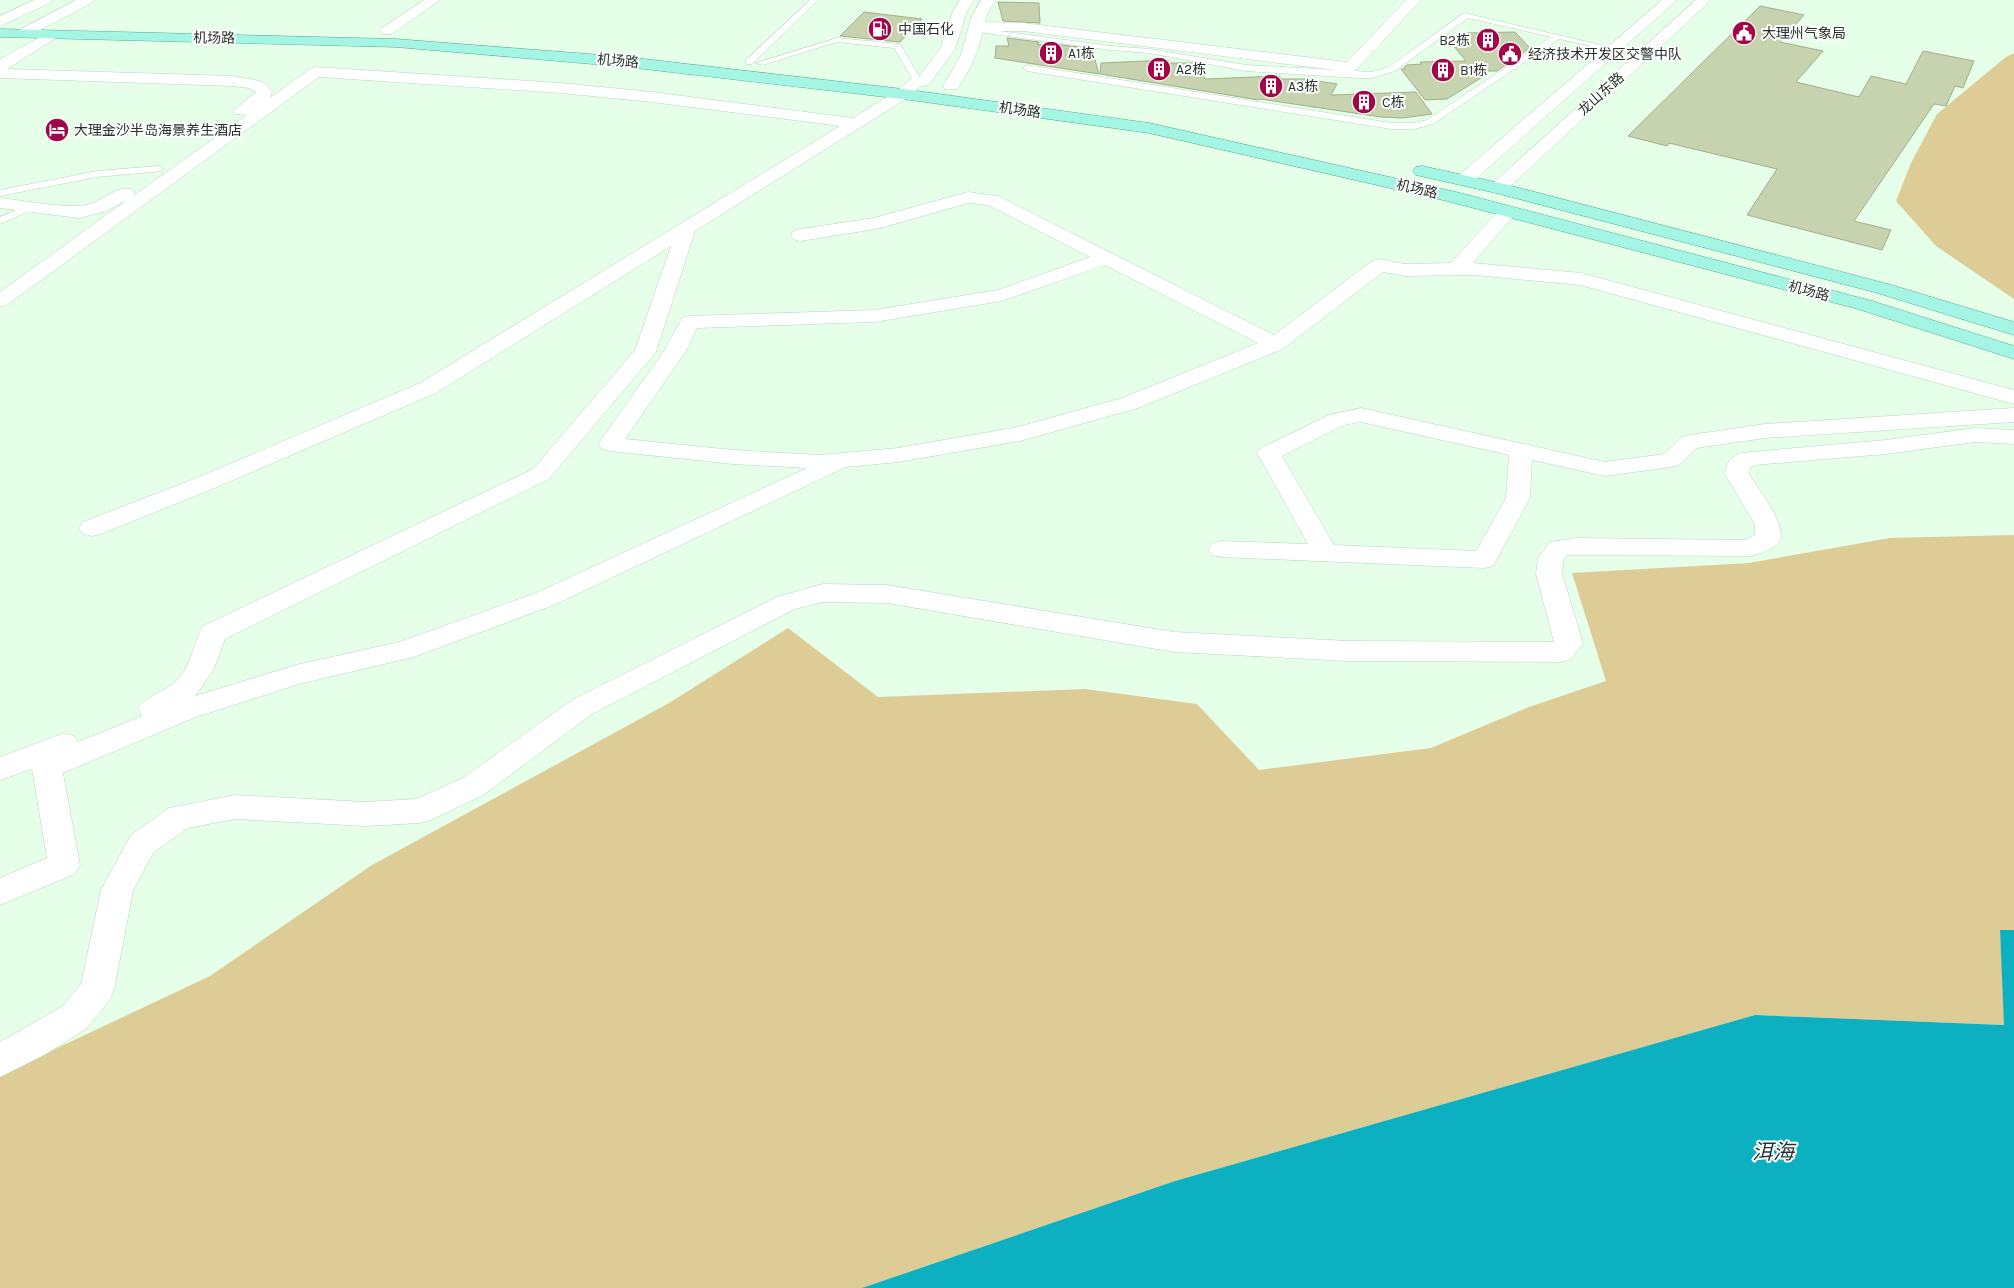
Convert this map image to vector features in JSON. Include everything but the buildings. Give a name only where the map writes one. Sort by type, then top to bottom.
[{"type":"main road","name":"机场路","points":[[0,24],[46,29],[396,43],[915,85],[951,86],[1154,114],[1280,141]]},
{"type":"main road","name":"机场路","points":[[0,24],[24,33],[46,29],[387,31],[633,49],[754,62],[915,85],[1149,128],[1432,192],[1865,305],[2014,353]]},
{"type":"main road","name":"机场路","points":[[1406,168],[1498,188],[1881,288],[2014,329]]},
{"type":"street","points":[[0,24],[45,0]]},
{"type":"street","points":[[0,66],[46,29],[87,0]]},
{"type":"street","points":[[387,31],[433,0]]},
{"type":"street","points":[[92,528],[208,482],[428,388],[857,123],[915,85],[947,49],[960,11],[967,0]]},
{"type":"street","points":[[951,86],[966,60],[983,7],[990,0]]},
{"type":"street","points":[[977,28],[1023,27],[1351,67],[1414,0]]},
{"type":"street","name":"龙山东路","points":[[1464,180],[1670,0]]},
{"type":"street","name":"龙山东路","points":[[1498,188],[1704,0]]},
{"type":"street","points":[[0,301],[316,72],[561,88],[652,97],[857,123]]},
{"type":"street","points":[[0,73],[232,81],[256,85],[262,88],[264,92],[263,96],[116,200],[92,210],[64,211],[0,203]]},
{"type":"street","points":[[1494,154],[1526,163]]},
{"type":"street","points":[[800,235],[876,223],[968,197],[992,200],[1275,344]]},
{"type":"street","points":[[1457,269],[1508,212]]},
{"type":"street","points":[[0,769],[175,699],[198,676],[213,633],[541,474],[645,352],[686,228]]},
{"type":"street","points":[[1107,258],[1002,295],[874,316],[689,322],[675,350],[610,444],[734,457],[819,462],[898,455],[1020,434],[1130,403],[1275,344],[1379,265],[1405,270],[1457,269],[1581,279],[2014,397]]},
{"type":"street","points":[[978,441],[1061,440],[1139,420],[1292,354],[1405,270]]},
{"type":"street","points":[[1326,552],[1269,453],[1337,420],[1361,415],[1605,469],[1672,460],[1690,442],[1765,431],[2014,415]]},
{"type":"street","points":[[0,1060],[33,1043],[75,1017],[97,990],[117,890],[142,844],[180,817],[235,807],[366,814],[420,811],[474,786],[582,707],[786,603],[824,593],[887,594],[1174,642],[1348,651],[1561,652],[1569,643],[1549,574],[1551,558],[1559,548],[1576,546],[1750,548],[1768,539],[1768,525],[1737,474],[1738,465],[1748,458],[1886,447],[1975,435],[2014,437]]},
{"type":"street","points":[[1221,549],[1484,560],[1518,498],[1521,450]]},
{"type":"street","points":[[0,892],[64,865],[47,767],[186,710],[296,675],[404,650],[545,599],[846,459]]},
{"type":"lane","points":[[754,62],[814,0]]},
{"type":"lane","points":[[977,28],[1111,48],[1149,51],[1246,68],[1358,75],[1373,75],[1392,69],[1467,15],[1614,49]]},
{"type":"lane","points":[[1027,68],[1391,126],[1414,126],[1430,122],[1558,36]]},
{"type":"lane","points":[[754,62],[837,40],[897,46],[915,85]]},
{"type":"lane","points":[[0,193],[97,174],[159,169]]},
{"type":"lane","points":[[0,221],[32,206]]},
{"type":"shaded area","points":[[2014,53],[2014,299],[1936,246],[1896,201],[1911,163],[1937,114],[2006,57]]},
{"type":"shaded area","points":[[2014,535],[2014,930],[2000,930],[2005,1025],[1755,1015],[1175,1181],[862,1288],[0,1288],[0,1075],[210,976],[372,865],[669,703],[788,628],[878,697],[1085,689],[1197,704],[1259,770],[1431,748],[1529,707],[1606,681],[1572,573],[1749,563],[1890,538]]},
{"type":"water","name":"洱海","points":[[2000,930],[2014,930],[2014,1288],[862,1288],[1175,1181],[1755,1015],[2004,1025]]},
{"type":"place","name":"中国石化","points":[[880,29]]},
{"type":"place","name":"大理州气象局","points":[[1744,33]]},
{"type":"place","name":"B2栋","points":[[1488,40]]},
{"type":"place","name":"A1栋","points":[[1051,53]]},
{"type":"place","name":"经济技术开发区交警中队","points":[[1510,54]]},
{"type":"place","name":"A2栋","points":[[1159,69]]},
{"type":"place","name":"B1栋","points":[[1443,70]]},
{"type":"place","name":"A3栋","points":[[1271,86]]},
{"type":"place","name":"C栋","points":[[1364,102]]},
{"type":"place","name":"大理金沙半岛海景养生酒店","points":[[57,130]]}]
